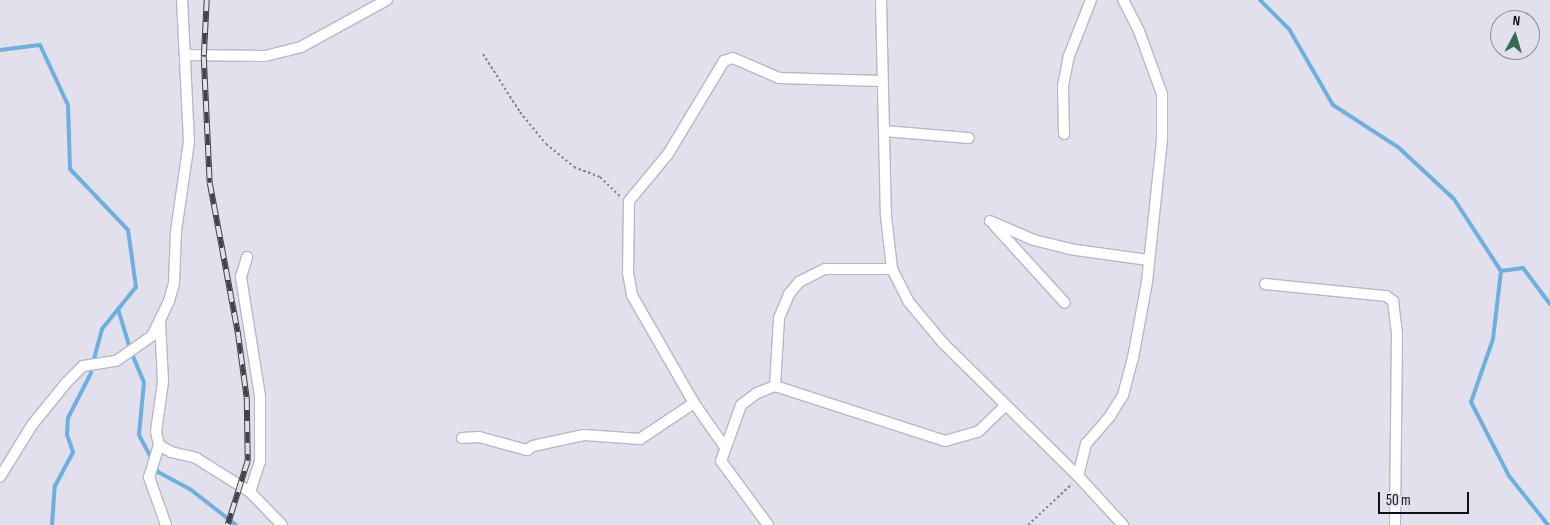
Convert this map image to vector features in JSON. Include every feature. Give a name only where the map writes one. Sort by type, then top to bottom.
[{"type":"street","points":[[0,477],[32,425],[84,366],[116,361],[152,336],[160,320],[174,283],[176,231],[189,142],[182,0]]},
{"type":"street","points":[[186,55],[265,56],[301,47],[387,0]]},
{"type":"street","points":[[881,0],[881,81],[888,250],[892,269],[914,308],[1005,406],[1078,476],[1122,525]]},
{"type":"street","points":[[1064,134],[1063,86],[1069,56],[1091,0]]},
{"type":"street","points":[[1078,476],[1086,444],[1110,416],[1123,395],[1133,358],[1148,260],[1162,139],[1162,94],[1139,31],[1123,0]]},
{"type":"street","points":[[724,446],[694,403],[628,285],[629,202],[668,154],[724,61],[733,58],[779,78],[881,81]]},
{"type":"street","points":[[884,130],[969,138]]},
{"type":"street","points":[[1065,303],[990,221],[1034,240],[1069,249],[1148,260]]},
{"type":"street","points":[[247,258],[241,277],[260,396],[260,462],[250,492]]},
{"type":"street","points":[[774,386],[779,318],[790,294],[800,282],[825,269],[892,269]]},
{"type":"street","points":[[1265,284],[1386,296],[1393,301],[1397,333],[1395,525]]},
{"type":"street","points":[[160,320],[163,382],[156,432],[160,445],[149,477],[166,525]]},
{"type":"street","points":[[768,525],[729,475],[721,460],[724,446],[741,405],[757,393],[774,386],[945,441],[979,431],[1005,406]]},
{"type":"street","points":[[462,438],[479,437],[527,450],[533,446],[584,435],[640,439],[676,418],[694,403]]},
{"type":"street","points":[[160,445],[171,452],[196,458],[250,492],[282,525]]},
{"type":"path","points":[[483,54],[520,112],[546,144],[574,167],[600,177],[613,192],[629,202]]},
{"type":"path","points":[[1028,525],[1051,506],[1078,476]]},
{"type":"waterway","points":[[1260,0],[1289,29],[1333,105],[1398,147],[1454,199],[1501,271],[1493,339],[1471,402],[1509,476],[1548,525]]},
{"type":"waterway","points":[[0,50],[40,45],[68,105],[70,169],[128,230],[136,287],[102,329],[93,363]]},
{"type":"waterway","points":[[1501,271],[1523,268],[1550,304]]},
{"type":"waterway","points":[[118,309],[129,346]]},
{"type":"waterway","points":[[132,354],[144,382],[139,435],[152,459]]},
{"type":"waterway","points":[[52,525],[55,486],[73,452],[67,435],[68,418],[91,373]]},
{"type":"waterway","points":[[155,465],[158,472],[190,489],[236,525]]},
{"type":"railway","points":[[207,0],[204,57],[210,183],[238,332],[247,399],[248,461],[228,525]]}]
